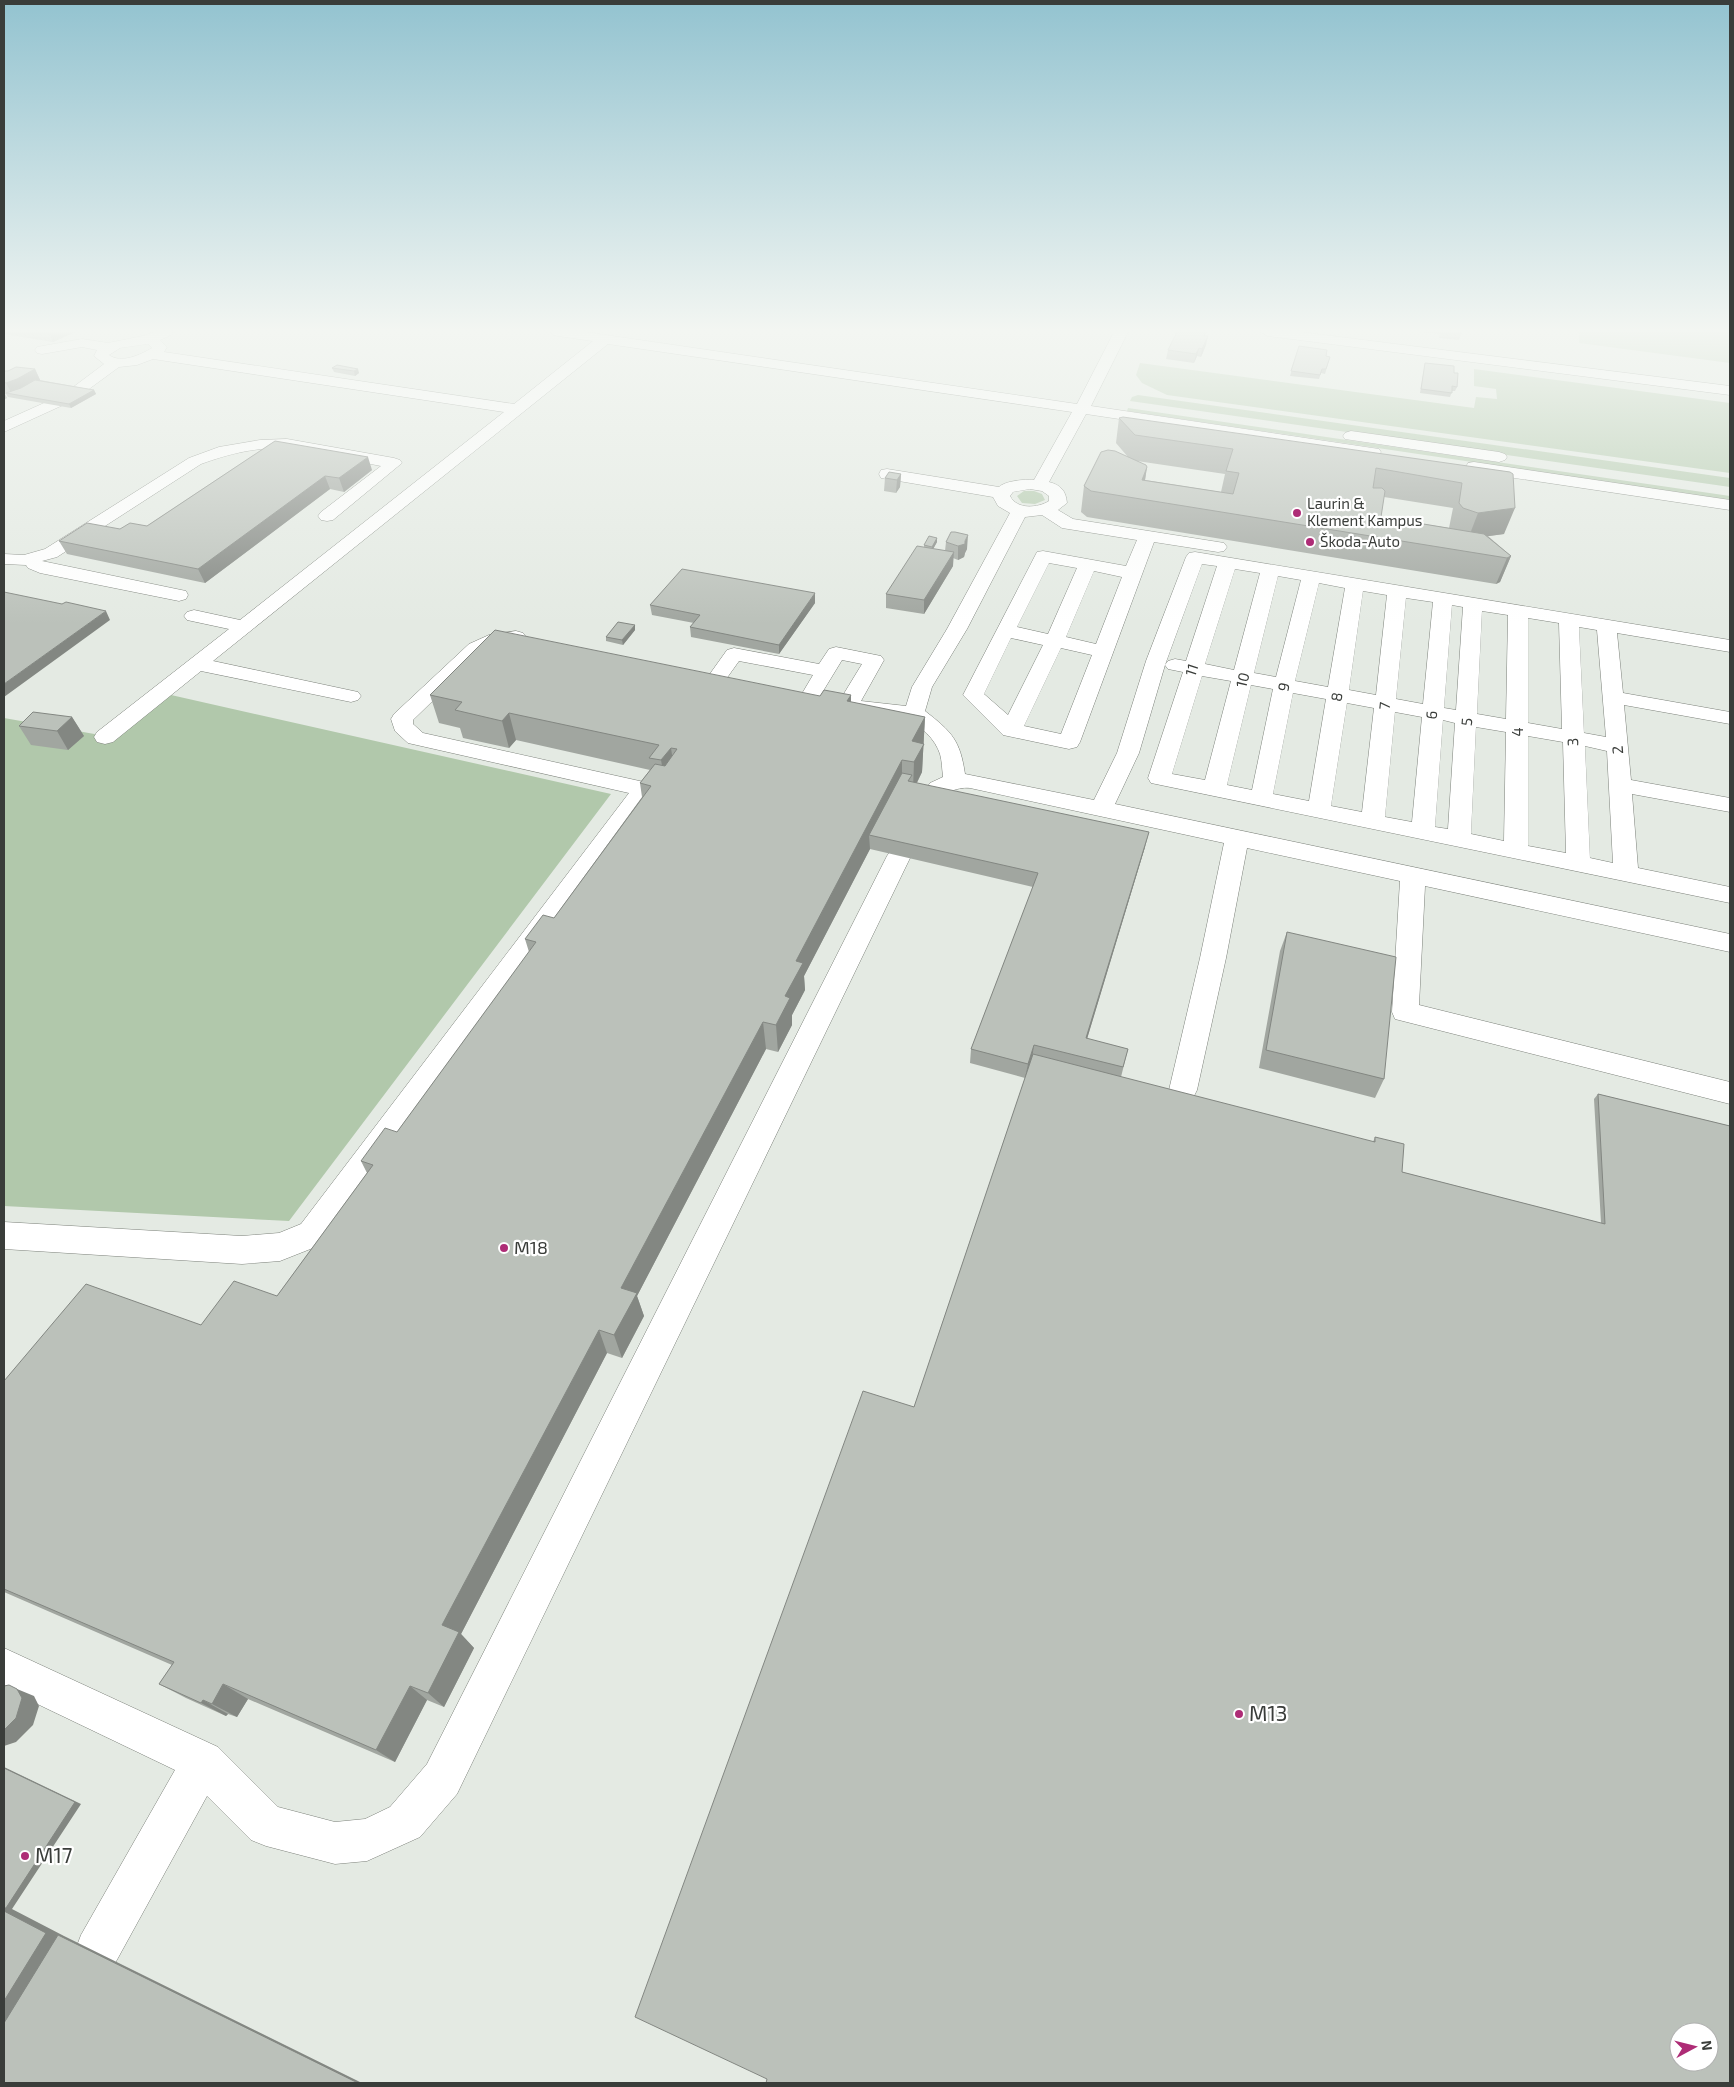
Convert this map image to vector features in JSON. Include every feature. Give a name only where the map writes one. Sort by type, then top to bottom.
[{"type":"street","points":[[106,737],[490,429]]},
{"type":"street","points":[[1039,485],[1070,429]]},
{"type":"street","points":[[1248,429],[1730,504]]},
{"type":"street","points":[[1273,429],[1730,491]]},
{"type":"street","points":[[4,559],[17,561],[51,553],[195,461],[219,452],[252,446],[287,444],[394,463],[327,516]]},
{"type":"street","points":[[887,474],[1002,493],[1013,486],[1039,485],[1054,490],[1059,499],[1054,507],[1046,510],[1020,510],[1006,504],[1002,500],[1002,493]]},
{"type":"street","points":[[914,713],[922,686],[957,629],[1020,510]]},
{"type":"street","points":[[1046,510],[1068,524],[1147,536],[1523,603],[1569,620],[1730,646]]},
{"type":"street","points":[[1133,573],[1043,556],[973,696],[1011,730],[1069,742],[1103,651],[1133,573],[1147,536]]},
{"type":"street","points":[[1102,807],[1128,753],[1156,661],[1195,557],[1473,604],[1523,603]]},
{"type":"street","points":[[32,559],[34,564],[40,567],[179,595]]},
{"type":"street","name":"11","points":[[1214,790],[1159,778],[1228,562]]},
{"type":"street","points":[[1011,730],[1055,640],[1088,564]]},
{"type":"street","name":"10","points":[[1214,790],[1270,570]]},
{"type":"street","name":"9","points":[[1261,799],[1284,685],[1311,576]]},
{"type":"street","name":"8","points":[[1318,811],[1355,584]]},
{"type":"street","name":"7","points":[[1373,822],[1397,591]]},
{"type":"street","name":"6","points":[[1423,832],[1443,599]]},
{"type":"street","name":"4","points":[[1516,852],[1518,727],[1523,603]]},
{"type":"street","name":"5","points":[[1459,840],[1468,718],[1473,604]]},
{"type":"street","points":[[194,616],[243,626]]},
{"type":"street","name":"3","points":[[1569,620],[1578,864]]},
{"type":"street","name":"2","points":[[1606,626],[1618,746],[1626,874]]},
{"type":"street","points":[[1005,631],[1103,651]]},
{"type":"street","points":[[4,1236],[242,1250],[280,1248],[312,1234],[644,789],[416,738],[403,726],[402,719],[476,648],[496,639],[520,637],[537,640]]},
{"type":"street","points":[[848,705],[874,660],[836,653],[825,671],[800,695],[848,705],[873,710],[914,713],[941,734],[951,754],[955,780]]},
{"type":"street","points":[[745,683],[708,676],[734,654],[825,671]]},
{"type":"street","points":[[1156,661],[1618,746]]},
{"type":"street","points":[[196,664],[351,696]]},
{"type":"street","points":[[1613,697],[1730,718]]},
{"type":"street","points":[[927,800],[937,788],[946,782],[955,780],[975,782],[1102,807],[1237,838],[1730,942]]},
{"type":"street","points":[[1620,785],[1730,805]]},
{"type":"street","points":[[1214,790],[1730,895]]},
{"type":"street","points":[[1183,1090],[1213,958],[1237,838]]},
{"type":"street","points":[[4,1668],[203,1762],[266,1825],[336,1843],[367,1840],[405,1822],[442,1779],[899,856]]},
{"type":"street","points":[[1413,875],[1405,1012],[1730,1093]]},
{"type":"street","points":[[97,1951],[203,1762]]},
{"type":"green space","points":[[1252,429],[1274,429],[1730,496],[1730,500]]},
{"type":"green space","points":[[1328,429],[1383,429],[1730,478],[1730,487]]},
{"type":"green space","points":[[1415,429],[1730,429],[1730,473]]},
{"type":"green space","points":[[1024,491],[1034,491],[1042,494],[1045,500],[1035,504],[1022,503],[1017,496]]},
{"type":"green space","points":[[171,695],[611,794],[289,1221],[4,1206],[4,718],[117,738]]},
{"type":"building","points":[[1130,429],[1210,429],[1510,472],[1513,474],[1515,508],[1478,513],[1463,508],[1459,503],[1462,483],[1376,468],[1373,488],[1382,488],[1385,491],[1381,517],[1484,534],[1511,556],[1507,558],[1091,491],[1084,486],[1101,452],[1108,450],[1115,451],[1146,465],[1142,480],[1233,494],[1239,473],[1226,471],[1233,449],[1135,435]]},
{"type":"building","points":[[275,441],[368,457],[339,478],[325,476],[198,569],[59,541],[87,523],[120,529],[130,523],[147,526]]},
{"type":"building","points":[[889,472],[901,474],[897,480],[885,478]]},
{"type":"building","points":[[951,532],[968,535],[965,544],[958,546],[946,542]]},
{"type":"building","points":[[929,536],[937,538],[932,547],[924,545]]},
{"type":"building","points":[[917,546],[954,552],[924,600],[886,594]]},
{"type":"building","points":[[682,569],[815,593],[779,645],[690,627],[700,615],[650,605]]},
{"type":"building","points":[[4,592],[62,604],[66,602],[106,611],[4,684]]},
{"type":"building","points":[[618,622],[635,625],[622,640],[606,637]]},
{"type":"building","name":"M18","points":[[495,630],[820,696],[824,690],[851,695],[847,701],[925,717],[912,741],[924,744],[914,762],[902,760],[796,961],[803,963],[785,996],[790,998],[776,1025],[763,1022],[621,1288],[637,1293],[614,1335],[599,1330],[442,1625],[459,1632],[428,1693],[410,1686],[376,1750],[223,1684],[212,1704],[203,1700],[201,1703],[159,1684],[174,1662],[4,1589],[4,1381],[86,1284],[201,1325],[234,1281],[277,1296],[373,1165],[361,1161],[385,1128],[397,1132],[536,942],[525,939],[543,915],[554,918],[651,786],[640,783],[655,764],[665,766],[677,749],[671,748],[661,760],[649,758],[659,745],[509,713],[502,721],[455,710],[462,702],[430,695]]},
{"type":"building","points":[[33,712],[72,717],[57,731],[19,726]]},
{"type":"building","points":[[902,773],[912,775],[908,781],[1149,832],[1086,1038],[1128,1049],[1123,1067],[1034,1045],[1028,1064],[971,1049],[1038,873],[869,835]]},
{"type":"building","points":[[1287,932],[1396,957],[1384,1079],[1266,1050]]},
{"type":"building","name":"M13","points":[[1033,1054],[1375,1142],[1375,1137],[1404,1144],[1402,1172],[1605,1224],[1598,1094],[1730,1126],[1730,2083],[766,2083],[767,2079],[635,2017],[863,1391],[914,1407]]},
{"type":"building","points":[[9,1685],[17,1689],[22,1698],[16,1718],[4,1730],[4,1686]]},
{"type":"building","name":"M17","points":[[4,1768],[75,1802],[6,1908],[4,1908]]},
{"type":"building","points":[[4,1911],[46,1933],[4,2001]]},
{"type":"building","points":[[58,1935],[358,2083],[4,2083],[4,2023]]},
{"type":"place","name":"Laurin & Klement Kampus","points":[[1297,513]]},
{"type":"place","name":"Škoda-Auto","points":[[1310,542]]},
{"type":"place","name":"M18","points":[[504,1248]]},
{"type":"place","name":"M13","points":[[1239,1714]]},
{"type":"place","name":"M17","points":[[25,1856]]}]
